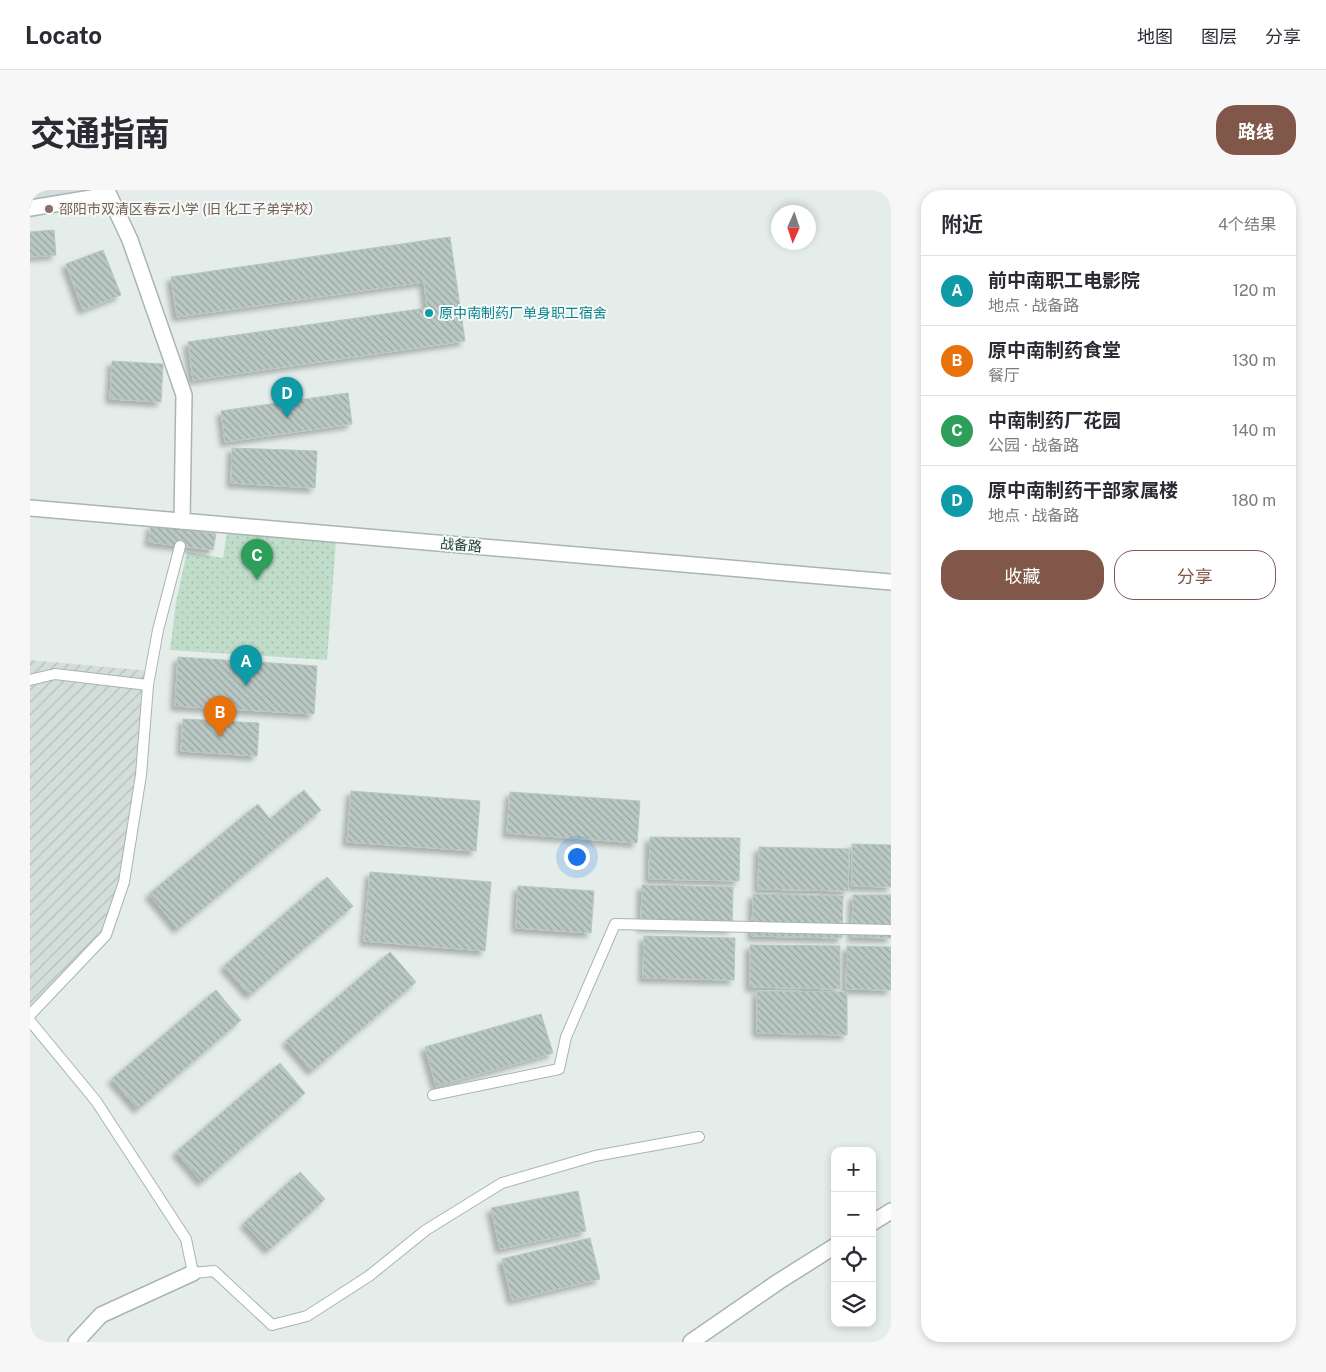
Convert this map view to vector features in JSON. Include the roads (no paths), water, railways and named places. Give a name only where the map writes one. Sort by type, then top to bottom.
[{"type":"street","points":[[30,208],[108,192],[130,240],[184,395],[182,525]]},
{"type":"street","name":"战备路","points":[[30,508],[182,525],[891,582]]},
{"type":"street","points":[[876,1220],[891,1211]]},
{"type":"street","points":[[691,1342],[778,1282],[831,1249]]},
{"type":"street","points":[[76,1342],[101,1315],[193,1273]]},
{"type":"lane","points":[[30,1015],[63,982],[106,935],[110,928],[124,882],[140,774],[148,685],[158,630],[180,546]]},
{"type":"lane","points":[[30,680],[61,675],[148,685]]},
{"type":"lane","points":[[434,1096],[559,1069],[566,1036],[615,924],[891,930]]},
{"type":"lane","points":[[30,1021],[96,1101],[186,1239],[193,1273],[214,1271],[272,1325],[307,1316],[369,1276],[426,1230],[502,1183],[595,1156],[699,1137]]},
{"type":"place","name":"邵阳市双清区春云小学 (旧 化工子弟学校）","points":[[49,209]]},
{"type":"place","name":"原中南制药厂单身职工宿舍","points":[[429,313]]},
{"type":"place","name":"原中南制药干部家属楼","points":[[287,418]]},
{"type":"place","name":"中南制药厂花园","points":[[257,580]]},
{"type":"place","name":"前中南职工电影院","points":[[246,686]]},
{"type":"place","name":"原中南制药食堂","points":[[220,737]]}]
